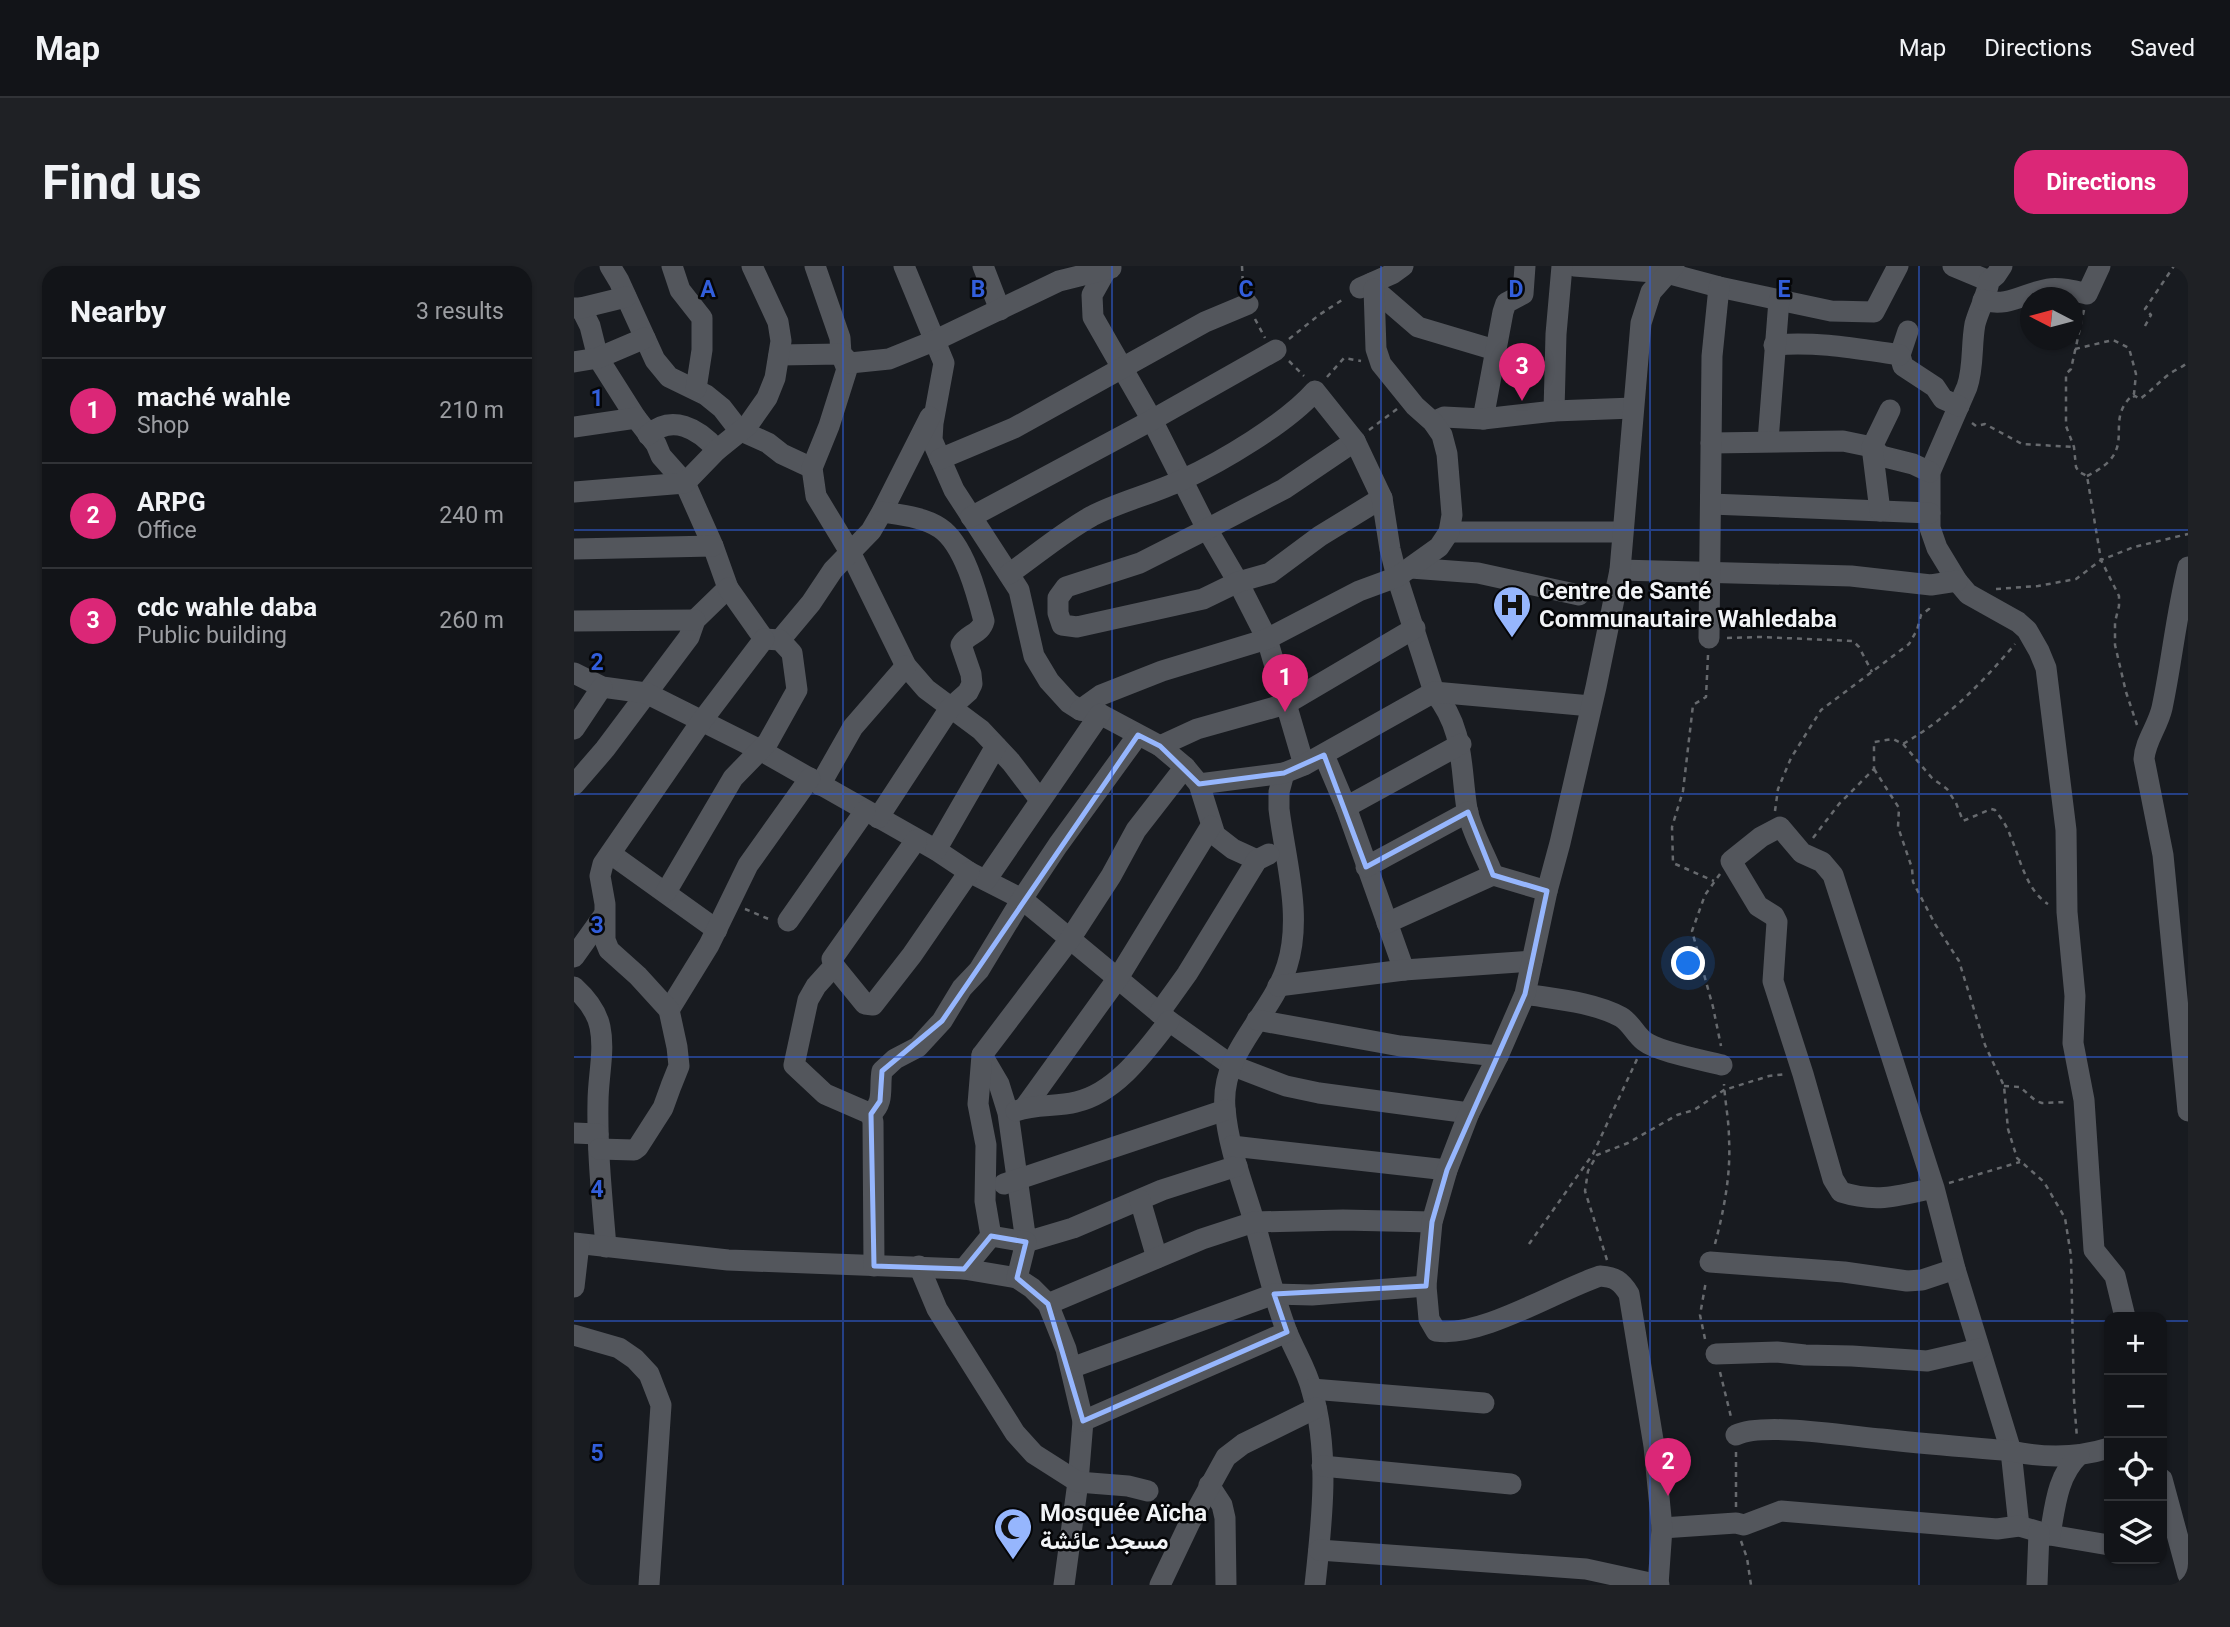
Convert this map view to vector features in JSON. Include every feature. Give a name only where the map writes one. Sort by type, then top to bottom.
[{"type":"street","points":[[610,266],[655,360],[669,377],[696,389],[722,408],[739,430],[812,468]]},
{"type":"street","points":[[672,266],[680,290],[702,318],[702,350],[696,389]]},
{"type":"street","points":[[814,266],[840,338],[841,354],[847,369],[812,468],[816,496],[850,552],[906,666],[926,689],[981,730],[1040,800]]},
{"type":"street","points":[[904,266],[944,363],[932,440],[954,490],[1019,590],[1034,656],[1049,681],[1069,703],[1160,746],[1185,767],[1199,784],[1211,826],[1222,842],[1257,860]]},
{"type":"street","points":[[983,266],[1000,310]]},
{"type":"street","points":[[1369,287],[1403,266]]},
{"type":"street","points":[[1483,419],[1506,303],[1523,294],[1525,266]]},
{"type":"street","points":[[1554,411],[1556,334],[1562,266]]},
{"type":"street","points":[[1574,266],[1670,270],[1719,287],[1831,311],[1874,312],[1898,266]]},
{"type":"street","points":[[1953,266],[1991,282]]},
{"type":"street","points":[[1991,282],[1990,303],[2010,302],[2049,289],[2087,294],[2100,266]]},
{"type":"street","points":[[574,492],[685,484],[717,450],[748,425],[767,398],[781,341],[778,322],[757,267]]},
{"type":"street","points":[[779,355],[841,354],[850,363],[859,364],[889,359],[936,341],[1000,310],[1056,273],[1109,267]]},
{"type":"street","points":[[1109,267],[1092,295],[1093,317],[1152,420],[1207,530],[1267,639],[1304,765]]},
{"type":"street","points":[[1319,1550],[1586,1569],[1658,1585],[1662,1528],[1654,1446],[1629,1294],[1623,1284],[1614,1277],[1600,1276],[1492,1322],[1446,1332],[1436,1331],[1429,1319],[1426,1286],[1432,1222],[1447,1170],[1469,1113],[1499,1056],[1525,993],[1620,570],[1641,323],[1651,292],[1670,270]]},
{"type":"street","points":[[1991,282],[1975,326],[1972,373],[1930,472],[1930,528],[1937,548],[1963,587],[2026,630],[2039,651],[2049,685],[2066,830],[2067,912],[2074,983],[2073,1042],[2084,1100],[2094,1250],[2115,1276],[2124,1312]]},
{"type":"street","points":[[1369,287],[1418,327],[1495,350]]},
{"type":"street","points":[[916,840],[832,959],[834,966],[865,1004],[873,1005],[1040,800],[1101,695],[1162,671],[1267,639],[1359,591],[1404,572],[1439,547],[1449,532],[1452,514],[1447,454],[1442,435],[1381,364],[1376,349],[1369,287]]},
{"type":"street","points":[[1709,638],[1712,356],[1719,287]]},
{"type":"street","points":[[626,297],[578,308],[590,326],[598,358],[642,427],[656,444],[661,456],[685,484],[713,546],[728,588],[772,639],[792,653],[797,690],[768,742],[733,778],[666,892]]},
{"type":"street","points":[[1768,441],[1779,300]]},
{"type":"street","points":[[940,459],[1014,428],[1205,322],[1248,304]]},
{"type":"street","points":[[1908,331],[1900,355],[1903,366],[1935,387],[1944,400],[1958,410]]},
{"type":"street","points":[[574,362],[598,358],[645,338]]},
{"type":"street","points":[[1774,345],[1814,343],[1900,355]]},
{"type":"street","points":[[971,517],[1276,350]]},
{"type":"street","points":[[1009,574],[1091,517],[1132,498],[1182,480],[1229,455],[1303,405],[1315,391],[1355,441],[1382,498],[1390,550],[1404,572],[1415,628],[1434,692],[1443,702],[1461,744],[1468,812],[1493,875]]},
{"type":"street","points":[[574,1133],[634,1150],[663,1108],[679,1066],[669,1010],[638,976],[609,950],[605,940],[605,904],[600,876],[603,864],[701,722],[871,530],[937,404]]},
{"type":"street","points":[[1433,422],[1444,417],[1483,419],[1554,411],[1633,408]]},
{"type":"street","points":[[1880,511],[1872,447],[1890,410]]},
{"type":"street","points":[[574,426],[675,425],[692,428],[708,439],[717,450]]},
{"type":"street","points":[[1355,441],[1284,489],[1207,530],[1140,563],[1066,587],[1058,598],[1062,625],[1077,626],[1203,599],[1238,582],[1270,573],[1320,536],[1382,498]]},
{"type":"street","points":[[1711,443],[1843,441],[1872,447],[1881,456],[1913,464],[1930,472]]},
{"type":"street","points":[[1711,504],[1930,513]]},
{"type":"street","points":[[788,920],[872,815],[950,708],[968,692],[972,684],[961,645],[964,639],[979,631],[984,621],[978,598],[953,539],[926,521],[882,512]]},
{"type":"street","points":[[1449,532],[1622,532]]},
{"type":"street","points":[[962,558],[988,542]]},
{"type":"street","points":[[574,549],[713,546]]},
{"type":"street","points":[[2188,568],[2176,614],[2162,709],[2145,748],[2148,784],[2162,855],[2188,1111]]},
{"type":"street","points":[[1620,570],[1851,576],[1963,587]]},
{"type":"street","points":[[1404,572],[1478,573],[1579,595]]},
{"type":"street","points":[[574,785],[605,749],[688,637],[695,620],[728,588]]},
{"type":"street","points":[[574,621],[605,623],[695,620]]},
{"type":"street","points":[[1160,746],[1197,729],[1286,704],[1415,628]]},
{"type":"street","points":[[669,1010],[717,930],[748,865],[815,781],[853,727],[906,666]]},
{"type":"street","points":[[574,673],[602,687],[646,693],[760,750],[1021,899],[1164,1017],[1231,1065],[1286,1086],[1319,1093],[1469,1113]]},
{"type":"street","points":[[574,729],[602,687]]},
{"type":"street","points":[[1199,784],[1284,772],[1304,765],[1434,692],[1591,706]]},
{"type":"street","points":[[871,1114],[880,1101],[882,1071],[895,1059],[918,1047],[942,1021],[962,988],[979,970],[1021,899],[1138,735]]},
{"type":"street","points":[[1346,807],[1461,744]]},
{"type":"street","points":[[936,850],[996,746]]},
{"type":"street","points":[[1324,755],[1346,807],[1405,970]]},
{"type":"street","points":[[991,1236],[986,1216],[986,1145],[978,1104],[982,1055],[1070,939],[1111,876],[1136,830],[1185,767]]},
{"type":"street","points":[[1284,772],[1279,792],[1279,809],[1294,918],[1292,945],[1287,967],[1278,986],[1231,1065],[1225,1084],[1225,1110],[1235,1156],[1274,1294],[1314,1398],[1321,1432],[1319,1550],[1315,1585]]},
{"type":"street","points":[[1366,867],[1468,812]]},
{"type":"street","points":[[1016,1110],[1118,978],[1211,826]]},
{"type":"street","points":[[1934,1188],[1871,1199],[1841,1192],[1833,1179],[1773,981],[1777,922],[1774,916],[1758,906],[1731,861],[1761,837],[1780,827],[1802,853],[1822,862],[1833,876],[1934,1188],[1955,1269],[2036,1531],[2037,1585]]},
{"type":"street","points":[[1016,1110],[1075,1103],[1097,1095],[1134,1064],[1257,860],[1284,848]]},
{"type":"street","points":[[611,853],[717,930]]},
{"type":"street","points":[[1387,923],[1493,875],[1547,891]]},
{"type":"street","points":[[574,957],[604,915]]},
{"type":"street","points":[[1278,986],[1405,970],[1532,961]]},
{"type":"street","points":[[834,966],[816,986],[808,1000],[794,1065],[825,1094],[871,1114]]},
{"type":"street","points":[[576,991],[593,1010],[600,1026],[598,1141],[606,1247]]},
{"type":"street","points":[[1525,993],[1567,1001],[1620,1017],[1632,1026],[1643,1040],[1655,1046],[1722,1065]]},
{"type":"street","points":[[1258,1020],[1350,1038],[1499,1056]]},
{"type":"street","points":[[982,1055],[1016,1110],[1016,1181],[1026,1242],[1017,1278]]},
{"type":"street","points":[[985,1189],[1225,1110]]},
{"type":"street","points":[[871,1114],[874,1266]]},
{"type":"street","points":[[991,1236],[1026,1242],[1073,1228],[1235,1156],[1447,1170]]},
{"type":"street","points":[[1140,1200],[1157,1258]]},
{"type":"street","points":[[1048,1304],[1202,1240],[1254,1222],[1432,1222]]},
{"type":"street","points":[[964,1269],[991,1236]]},
{"type":"street","points":[[574,1287],[576,1243],[728,1260],[919,1266],[964,1269],[1017,1278],[1048,1304],[1071,1368],[1083,1420],[1078,1482],[1064,1585]]},
{"type":"street","points":[[1710,1262],[1844,1272],[1907,1281],[1922,1280],[1955,1269]]},
{"type":"street","points":[[919,1266],[933,1302],[1016,1433],[1034,1454],[1078,1482],[1128,1486],[1147,1491]]},
{"type":"street","points":[[1071,1368],[1274,1294],[1312,1295],[1426,1286]]},
{"type":"street","points":[[1083,1420],[1287,1332]]},
{"type":"street","points":[[574,1335],[618,1348],[635,1359],[649,1374],[661,1405],[649,1585]]},
{"type":"street","points":[[1716,1354],[1777,1352],[1927,1361],[1979,1349]]},
{"type":"street","points":[[1160,1585],[1209,1485],[1226,1457],[1314,1398],[1485,1403]]},
{"type":"street","points":[[1736,1435],[1744,1431],[1759,1430],[1801,1431],[2011,1451],[2035,1456],[2078,1455],[2104,1449]]},
{"type":"street","points":[[2036,1531],[2058,1493],[2070,1463],[2078,1455]]},
{"type":"street","points":[[1322,1466],[1511,1484]]},
{"type":"street","points":[[1209,1485],[1222,1504],[1225,1518],[1226,1585]]},
{"type":"street","points":[[2167,1497],[2186,1566]]},
{"type":"street","points":[[1662,1528],[1735,1523],[1744,1525],[1781,1511],[2036,1531],[2104,1544]]},
{"type":"street","points":[[2167,1556],[2186,1566]]},
{"type":"path","points":[[2145,326],[2151,314],[2146,309],[2174,266]]},
{"type":"path","points":[[1276,350],[1319,315],[1369,287]]},
{"type":"path","points":[[2083,312],[2087,294]]},
{"type":"path","points":[[2083,347],[2113,340],[2129,348],[2136,374],[2134,394],[2124,402],[2119,416],[2119,442],[2116,453],[2110,462],[2087,476]]},
{"type":"path","points":[[2075,350],[2064,389],[2066,426],[2074,447],[2076,467],[2087,476]]},
{"type":"path","points":[[1315,391],[1344,358],[1381,364]]},
{"type":"path","points":[[2124,402],[2135,396],[2140,399],[2158,386],[2170,372],[2182,368],[2188,362]]},
{"type":"path","points":[[1355,441],[1393,411],[1404,406],[1415,406]]},
{"type":"path","points":[[1958,410],[1976,426],[1985,425],[1998,430],[2022,444],[2074,447]]},
{"type":"path","points":[[2087,476],[2101,560],[2119,596],[2115,645],[2126,692],[2145,748]]},
{"type":"path","points":[[1963,587],[2038,586],[2076,579],[2101,560],[2134,547],[2188,534]]},
{"type":"path","points":[[1780,827],[1774,808],[1778,789],[1801,741],[1821,710],[1909,644],[1917,631],[1921,615],[1929,609],[1931,585]]},
{"type":"path","points":[[1902,744],[1932,727],[1983,682],[2026,630]]},
{"type":"path","points":[[1714,881],[1673,863],[1672,827],[1683,791],[1693,705],[1706,697],[1709,638],[1853,641],[1872,672]]},
{"type":"path","points":[[2067,912],[2038,898],[2009,831],[1996,810],[1991,809],[1963,821],[1947,789],[1932,778],[1902,744],[1893,739],[1874,742],[1874,769],[1899,808],[1898,827],[1912,868],[1913,882],[1935,924],[1959,961],[1985,1045],[2004,1086],[2007,1129],[2020,1162],[2037,1174],[2065,1218],[2069,1234],[2078,1455]]},
{"type":"path","points":[[1802,853],[1839,804],[1874,769]]},
{"type":"path","points":[[1722,1065],[1713,1007],[1692,931],[1705,895],[1731,861]]},
{"type":"path","points":[[730,903],[768,920],[788,920]]},
{"type":"path","points":[[1614,1277],[1585,1191],[1588,1171],[1637,1063],[1643,1040]]},
{"type":"path","points":[[1529,1244],[1595,1154],[1628,1143],[1677,1115],[1694,1110],[1724,1090],[1769,1076],[1803,1074]]},
{"type":"path","points":[[2004,1086],[2020,1087],[2042,1103],[2084,1100]]},
{"type":"path","points":[[1724,1090],[1729,1163],[1721,1218],[1700,1315],[1708,1350],[1716,1354],[1736,1435]]},
{"type":"path","points":[[1934,1188],[2020,1162]]},
{"type":"highlighted area","points":[[1138,735],[1160,746],[1199,784],[1284,773],[1324,755],[1366,867],[1468,812],[1493,875],[1547,891],[1525,994],[1447,1170],[1432,1222],[1426,1286],[1274,1294],[1287,1332],[1083,1421],[1048,1304],[1017,1278],[1026,1242],[991,1236],[964,1269],[874,1266],[871,1114],[880,1101],[882,1071],[942,1021]]},
{"type":"place","name":"cdc wahle daba","points":[[1522,401]]},
{"type":"place","name":"Centre de Santé Communautaire Wahledaba","points":[[1512,639]]},
{"type":"place","name":"maché wahle","points":[[1285,712]]},
{"type":"place","name":"ARPG","points":[[1668,1496]]},
{"type":"place","name":"Mosquée Aïcha مسجد عائشة","points":[[1013,1561]]}]
